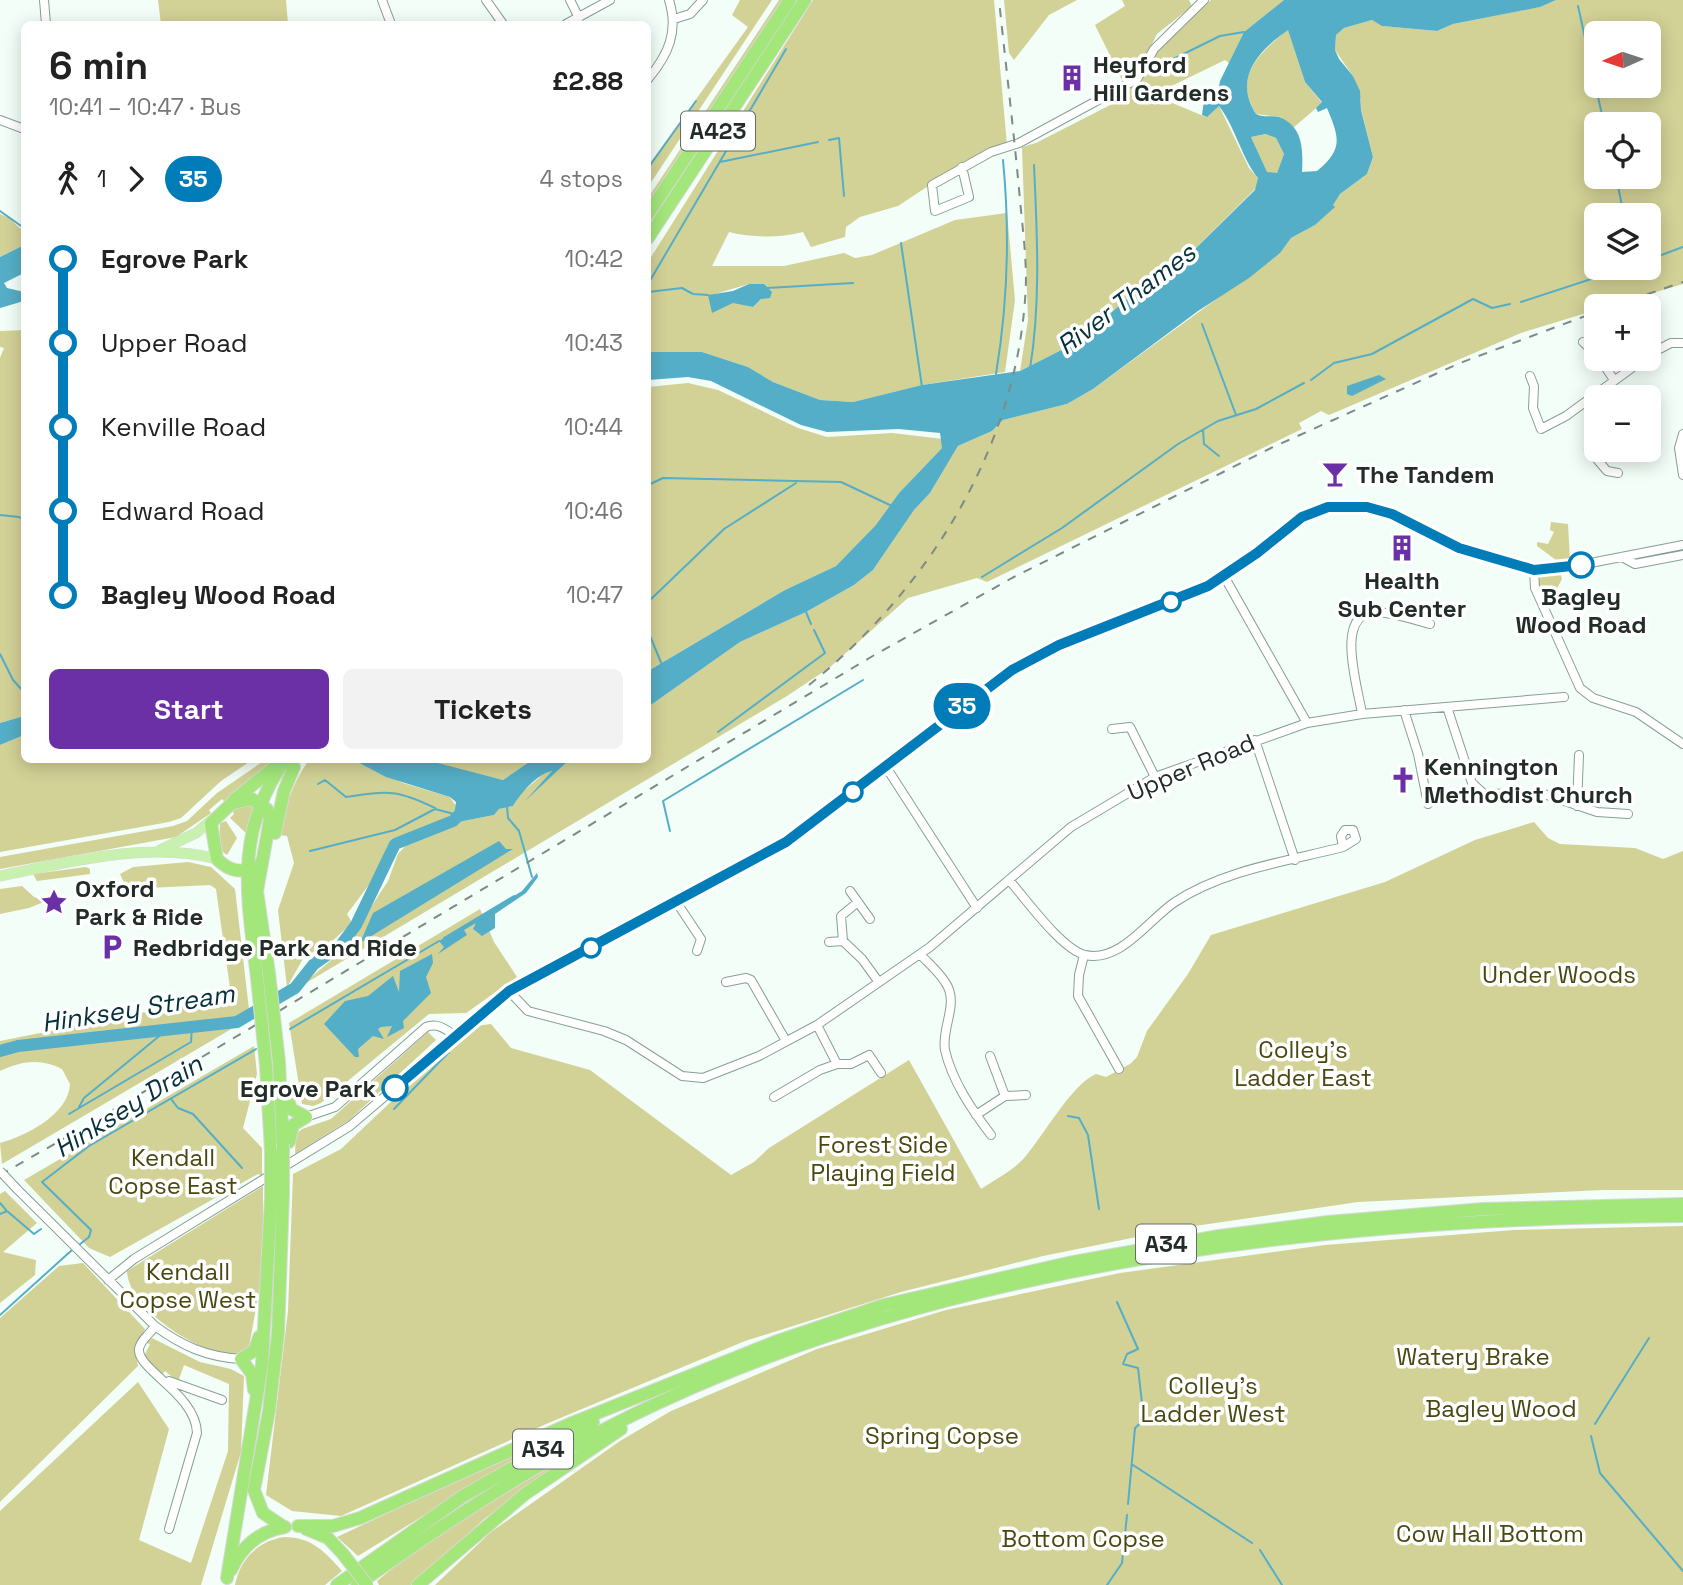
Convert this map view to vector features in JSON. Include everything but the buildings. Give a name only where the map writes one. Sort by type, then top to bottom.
[{"type":"highway","name":"A423","points":[[651,209],[790,0]]},
{"type":"highway","name":"A423","points":[[651,232],[806,0]]},
{"type":"highway","points":[[254,911],[230,870],[217,859],[211,838],[214,818],[288,763]]},
{"type":"highway","points":[[227,1581],[255,1419],[277,1197],[283,1174],[286,1143],[272,1064],[263,976],[247,871],[248,852],[259,802],[289,763]]},
{"type":"highway","points":[[270,819],[280,783],[290,763]]},
{"type":"highway","points":[[254,911],[265,855],[291,763]]},
{"type":"highway","points":[[230,804],[246,799],[259,802],[267,809],[271,834]]},
{"type":"highway","points":[[230,870],[257,869],[265,855]]},
{"type":"highway","points":[[272,1064],[291,1109],[306,1117]]},
{"type":"highway","points":[[272,1064],[271,1152],[277,1197],[278,1334],[254,1490],[263,1513],[284,1527]]},
{"type":"highway","points":[[286,1143],[293,1125],[306,1117]]},
{"type":"highway","name":"A34","points":[[337,1585],[463,1496],[581,1428],[670,1391],[775,1342],[884,1305],[1143,1248],[1328,1222],[1470,1210],[1683,1204]]},
{"type":"highway","name":"A34","points":[[357,1585],[468,1507],[670,1391],[888,1316],[1144,1260],[1328,1234],[1471,1222],[1683,1216]]},
{"type":"highway","points":[[255,1419],[254,1380],[241,1359],[255,1350],[267,1311]]},
{"type":"highway","points":[[227,1581],[242,1550],[253,1539],[284,1527],[320,1526],[360,1518],[572,1423],[670,1391]]},
{"type":"highway","points":[[418,1585],[526,1494],[670,1391]]},
{"type":"highway","points":[[258,1469],[261,1495],[272,1511],[286,1519],[320,1526]]},
{"type":"highway","points":[[298,1527],[328,1538],[367,1585]]},
{"type":"main road","points":[[156,851],[196,833],[214,818]]},
{"type":"main road","points":[[0,876],[156,851],[193,852],[217,859]]},
{"type":"street","points":[[44,0],[46,21]]},
{"type":"street","points":[[382,0],[390,21]]},
{"type":"street","points":[[486,0],[501,21]]},
{"type":"street","points":[[570,0],[579,18]]},
{"type":"street","points":[[572,21],[610,0]]},
{"type":"street","points":[[651,75],[668,51],[674,19],[669,0]]},
{"type":"street","points":[[674,19],[694,11],[703,0]]},
{"type":"street","points":[[962,167],[969,197],[935,211],[932,185],[962,167],[991,152],[1020,144],[1137,79],[1154,49],[1204,0]]},
{"type":"street","points":[[0,120],[21,128]]},
{"type":"street","points":[[1661,348],[1671,343],[1683,343]]},
{"type":"street","points":[[1608,371],[1614,380]]},
{"type":"street","points":[[1607,385],[1627,371]]},
{"type":"street","points":[[1530,376],[1534,386],[1533,408],[1541,429],[1584,402]]},
{"type":"street","points":[[1683,434],[1679,448],[1683,475]]},
{"type":"street","points":[[1599,462],[1612,474],[1618,473]]},
{"type":"street","points":[[108,1280],[134,1259],[350,1126],[509,991],[786,842],[886,767],[949,715],[1031,659],[1196,591],[1224,576],[1302,517],[1328,507],[1348,505],[1392,514],[1459,548],[1534,570],[1570,567],[1683,545]]},
{"type":"street","points":[[1622,557],[1636,564],[1683,555]]},
{"type":"street","points":[[1534,570],[1535,588],[1580,688],[1593,698],[1636,712],[1683,744]]},
{"type":"street","points":[[1224,576],[1307,723]]},
{"type":"street","points":[[1362,714],[1350,639],[1356,621],[1366,614],[1376,612],[1430,624]]},
{"type":"street","name":"Upper Road","points":[[509,991],[528,1011],[604,1031],[691,1079],[734,1067],[817,1025],[920,954],[1071,827],[1155,777],[1307,723],[1362,714],[1564,697]]},
{"type":"street","points":[[1447,707],[1472,783],[1477,790],[1493,795],[1541,793],[1597,812],[1628,814]]},
{"type":"street","points":[[1404,710],[1418,754],[1428,804]]},
{"type":"street","points":[[1112,729],[1130,727],[1155,777]]},
{"type":"street","points":[[1255,740],[1294,860]]},
{"type":"street","points":[[1577,806],[1579,755]]},
{"type":"street","points":[[886,767],[977,908]]},
{"type":"street","points":[[1009,880],[1066,943],[1084,955],[1105,954],[1118,948],[1161,912],[1198,889],[1343,847]]},
{"type":"street","points":[[850,891],[870,919]]},
{"type":"street","points":[[858,902],[841,916],[843,941],[862,958],[878,981]]},
{"type":"street","points":[[677,903],[701,939],[697,951]]},
{"type":"street","points":[[830,942],[843,941]]},
{"type":"street","points":[[920,954],[945,980],[951,992],[945,1047],[953,1072],[975,1115],[990,1136]]},
{"type":"street","points":[[1084,955],[1078,996],[1119,1069]]},
{"type":"street","points":[[726,982],[746,978],[751,980],[786,1041]]},
{"type":"street","points":[[306,1117],[335,1107],[426,1027],[433,1024],[454,1035]]},
{"type":"street","points":[[817,1025],[837,1064]]},
{"type":"street","points":[[774,1097],[820,1070],[837,1064],[851,1064],[869,1055],[881,1073]]},
{"type":"street","points":[[990,1056],[1005,1096]]},
{"type":"street","points":[[975,1115],[1005,1096],[1026,1095]]},
{"type":"street","points":[[0,1171],[155,1326],[175,1341],[200,1352],[241,1359]]},
{"type":"street","points":[[155,1326],[142,1341],[141,1357],[147,1367],[166,1380],[222,1400]]},
{"type":"street","points":[[166,1380],[191,1411],[197,1433],[169,1529]]},
{"type":"green space","points":[[158,0],[286,0],[288,21],[161,21]]},
{"type":"green space","points":[[740,0],[772,0],[651,182],[651,162],[748,27],[732,15]]},
{"type":"green space","points":[[779,0],[784,0],[651,201],[651,193]]},
{"type":"green space","points":[[813,0],[994,0],[1007,145],[951,171],[898,206],[860,217],[846,227],[845,237],[811,247],[803,232],[766,236],[729,232],[712,266],[784,266],[844,253],[855,258],[872,255],[955,220],[1007,213],[1015,300],[1005,372],[922,385],[853,402],[820,400],[773,382],[748,367],[702,352],[651,352],[651,257]],"holes":[[[749,284],[761,299],[753,307],[708,296]]]},
{"type":"green space","points":[[1004,0],[1077,0],[1049,15],[1014,60],[1009,53]]},
{"type":"green space","points":[[1122,0],[1189,0],[1192,6],[1157,34],[1136,76],[1124,84],[1095,25],[1125,6]]},
{"type":"green space","points":[[1211,0],[1284,0],[1244,32],[1229,63],[1225,60],[1153,95],[1206,117],[1219,106],[1249,168],[1258,178],[1257,187],[1190,254],[1162,268],[1079,341],[1020,371],[1028,320],[1022,147],[1036,143],[1118,101],[1148,66],[1156,51]]},
{"type":"green space","points":[[1556,0],[1683,0],[1683,284],[1649,294],[1584,294],[1584,314],[1521,333],[1329,415],[1321,411],[1299,423],[1302,429],[987,582],[977,578],[908,598],[829,668],[787,696],[301,986],[343,950],[388,881],[398,854],[410,841],[453,823],[494,815],[499,809],[513,806],[521,793],[546,772],[550,770],[553,774],[524,800],[566,763],[651,763],[651,705],[740,642],[806,612],[854,585],[873,570],[914,510],[930,493],[958,446],[992,431],[1003,420],[1067,404],[1093,389],[1222,295],[1291,238],[1315,225],[1334,207],[1332,205],[1340,194],[1367,174],[1373,157],[1353,76],[1335,50],[1336,35],[1344,28],[1372,20],[1383,26],[1437,31],[1453,24],[1539,7]]},
{"type":"green space","points":[[1288,29],[1305,82],[1322,103],[1293,128],[1280,117],[1256,114],[1247,88],[1252,66]]},
{"type":"green space","points":[[1267,134],[1276,138],[1284,154],[1277,173],[1267,173],[1251,137]]},
{"type":"green space","points":[[0,214],[21,229],[21,246],[0,257]]},
{"type":"green space","points":[[21,330],[21,717],[0,723],[0,358],[4,348],[0,347],[0,331]]},
{"type":"green space","points":[[688,383],[718,390],[798,428],[827,437],[892,433],[943,439],[942,448],[899,493],[877,525],[836,566],[785,590],[651,669],[651,387]]},
{"type":"green space","points":[[1551,522],[1568,524],[1570,560],[1556,560],[1537,546],[1537,542],[1548,544],[1554,532],[1550,530]]},
{"type":"green space","points":[[1560,572],[1562,579],[1547,608],[1538,589],[1538,578]]},
{"type":"green space","points":[[21,736],[21,763],[248,763],[221,781],[181,818],[0,852],[0,745]]},
{"type":"green space","points":[[261,763],[269,763],[225,802],[222,799],[209,810],[211,813],[176,837],[0,869],[0,857],[173,826],[187,821],[217,793]]},
{"type":"green space","points":[[307,763],[360,763],[403,783],[450,797],[456,806],[454,818],[391,839],[374,878],[347,914],[352,923],[329,944],[304,957],[287,987],[278,910],[294,863],[287,836],[279,835],[298,778]]},
{"type":"green space","points":[[432,763],[528,763],[503,780]]},
{"type":"green space","points":[[240,805],[253,805],[247,834],[230,818],[234,814],[232,810]]},
{"type":"green space","points":[[226,821],[237,838],[227,855],[219,849],[220,823]]},
{"type":"green space","points":[[1534,822],[1548,838],[1560,844],[1635,848],[1663,859],[1683,851],[1683,1190],[1602,1190],[1358,1202],[1181,1228],[1043,1256],[901,1292],[745,1341],[546,1424],[341,1516],[292,1511],[266,1495],[288,1311],[293,1174],[341,1149],[470,1027],[491,1024],[511,1048],[590,1070],[731,1175],[909,1060],[981,1189],[1021,1162],[1068,1099],[1087,1080],[1096,1074],[1106,1077],[1137,1057],[1147,1031],[1188,974],[1211,935],[1385,882],[1475,840]]},
{"type":"green space","points":[[188,862],[211,867],[235,889],[250,1018],[2,1164],[0,1143],[22,1135],[54,1114],[68,1095],[70,1084],[62,1069],[46,1063],[23,1063],[0,1071],[0,1041],[231,995],[216,889],[210,885],[127,889],[120,874],[133,867]]},
{"type":"green space","points":[[86,867],[90,869],[90,874],[37,881],[33,874]]},
{"type":"green space","points":[[22,886],[34,897],[46,901],[29,908],[0,914],[0,889]]},
{"type":"green space","points":[[480,909],[494,942],[517,977],[466,1013],[429,1014],[321,1103],[313,1106],[302,1104],[289,1023]]},
{"type":"green space","points":[[428,1032],[436,1040],[348,1121],[295,1154],[296,1134],[302,1129],[331,1119]]},
{"type":"green space","name":"Kendall Copse East","points":[[254,1046],[257,1074],[243,1128],[262,1148],[262,1176],[258,1174],[110,1257],[89,1248],[24,1180]]},
{"type":"green space","name":"Kendall Copse West","points":[[263,1186],[263,1269],[249,1347],[239,1355],[224,1354],[188,1339],[153,1315],[131,1286],[127,1271]]},
{"type":"green space","points":[[5,1191],[37,1223],[3,1252],[36,1260],[35,1275],[0,1303],[0,1194]]},
{"type":"green space","name":"Bagley Wood","points":[[1683,1226],[1683,1585],[435,1585],[491,1532],[620,1441],[671,1411],[817,1349],[946,1310],[1120,1273],[1325,1245],[1514,1230]]},
{"type":"green space","points":[[83,1263],[145,1329],[135,1349],[138,1366],[0,1502],[0,1318],[59,1266]]},
{"type":"green space","points":[[152,1338],[200,1362],[231,1369],[244,1376],[241,1452],[201,1585],[0,1585],[0,1511],[138,1382],[169,1429],[139,1540],[191,1563],[228,1451],[229,1384],[184,1365],[178,1382],[165,1371],[162,1375],[144,1356],[150,1344],[146,1343]]},
{"type":"green space","points":[[532,1445],[533,1448],[358,1556],[337,1537]]},
{"type":"green space","points":[[565,1458],[567,1460],[484,1519],[413,1585],[379,1585],[377,1581],[409,1555],[479,1509]]},
{"type":"green space","points":[[284,1537],[310,1543],[324,1552],[342,1571],[325,1585],[235,1585],[241,1567],[258,1547]]},
{"type":"water","points":[[1284,0],[1556,0],[1540,7],[1453,24],[1437,31],[1382,26],[1372,20],[1344,28],[1336,35],[1335,50],[1360,91],[1361,110],[1373,157],[1367,174],[1340,194],[1333,205],[1335,207],[1315,225],[1291,238],[1280,253],[1249,278],[1198,311],[1093,389],[1067,404],[1003,420],[992,431],[958,446],[930,493],[914,510],[873,570],[854,585],[806,612],[740,642],[651,705],[651,669],[785,590],[836,566],[876,525],[899,493],[942,448],[940,433],[899,429],[827,432],[801,425],[711,381],[688,377],[651,380],[651,352],[702,352],[748,367],[773,382],[820,400],[853,402],[922,385],[1020,371],[1079,341],[1162,268],[1190,254],[1255,190],[1258,178],[1219,106],[1207,117],[1202,115],[1204,100],[1218,98],[1209,97],[1209,93],[1218,93],[1220,81],[1244,32]],"holes":[[[1288,30],[1305,82],[1322,102],[1316,108],[1318,112],[1327,108],[1337,142],[1332,156],[1317,171],[1302,172],[1302,148],[1298,133],[1279,117],[1256,114],[1247,89],[1252,66],[1267,47]],[[1266,134],[1276,138],[1284,154],[1277,173],[1267,172],[1251,137]]]},
{"type":"water","points":[[21,246],[21,274],[4,283],[7,288],[21,291],[21,302],[0,308],[0,257]]},
{"type":"water","points":[[749,284],[764,284],[772,292],[770,298],[761,299],[753,307],[733,303],[712,313],[708,295],[733,291]]},
{"type":"water","points":[[1379,375],[1386,379],[1352,396],[1347,394],[1347,386]]},
{"type":"water","points":[[21,717],[21,736],[0,745],[0,723]]},
{"type":"water","points":[[360,763],[438,763],[503,780],[528,763],[566,763],[525,801],[552,771],[535,780],[513,806],[499,809],[494,815],[453,823],[456,802],[450,797],[386,777]]},
{"type":"water","points":[[499,841],[506,849],[513,849],[360,943],[373,913]]},
{"type":"water","points":[[537,873],[538,877],[526,893],[495,914],[495,928],[482,936],[473,929],[476,923],[464,930],[467,935],[438,954],[444,947],[439,941],[522,891]]},
{"type":"water","points":[[432,954],[433,963],[426,977],[431,993],[403,1021],[404,1028],[387,1037],[392,1026],[381,1027],[378,1029],[384,1039],[373,1036],[358,1049],[359,1057],[355,1057],[324,1024],[345,1001],[368,996],[393,976],[399,992],[400,971]]},
{"type":"waterway","points":[[1578,6],[1601,112]]},
{"type":"waterway","points":[[1155,68],[1220,36],[1244,32]]},
{"type":"waterway","points":[[651,279],[786,49]]},
{"type":"waterway","points":[[651,164],[696,101]]},
{"type":"waterway","points":[[829,140],[839,138],[844,196]]},
{"type":"waterway","points":[[720,162],[818,142]]},
{"type":"waterway","points":[[996,374],[1007,267],[1003,160]]},
{"type":"waterway","points":[[1030,369],[1037,292],[1034,165]]},
{"type":"waterway","points":[[1619,189],[1621,203]]},
{"type":"waterway","points":[[0,211],[21,226]]},
{"type":"waterway","points":[[901,243],[922,387]]},
{"type":"waterway","points":[[1661,255],[1683,247]]},
{"type":"waterway","points":[[1521,302],[1588,280]]},
{"type":"waterway","points":[[767,288],[853,283]]},
{"type":"waterway","points":[[651,292],[682,288],[693,294],[708,295]]},
{"type":"waterway","points":[[1311,380],[1334,363],[1372,354],[1473,299],[1492,308],[1510,304]]},
{"type":"waterway","points":[[1202,324],[1236,415]]},
{"type":"waterway","points":[[982,577],[1062,528],[1178,444],[1218,421],[1256,409],[1304,383]]},
{"type":"waterway","points":[[1203,430],[1204,444],[1219,456]]},
{"type":"waterway","points":[[651,484],[663,478],[841,482],[892,506]]},
{"type":"waterway","points":[[651,599],[724,529],[796,483]]},
{"type":"waterway","points":[[0,515],[21,518]]},
{"type":"waterway","points":[[806,612],[811,624]]},
{"type":"waterway","points":[[718,732],[825,653],[814,630]]},
{"type":"waterway","points":[[651,638],[662,665]]},
{"type":"waterway","points":[[0,654],[13,680],[21,689]]},
{"type":"waterway","points":[[670,831],[663,801],[863,680]]},
{"type":"waterway","points":[[318,784],[325,780],[346,797],[392,793],[411,797],[435,808]]},
{"type":"waterway","name":"Hinksey Drain","points":[[507,806],[508,818],[519,831],[532,877]]},
{"type":"waterway","points":[[310,851],[395,830],[435,809],[454,814]]},
{"type":"waterway","name":"Hinksey Stream","points":[[0,1051],[18,1046],[237,1022],[295,988],[314,964],[341,945],[356,925],[395,844],[453,821],[464,810]]},
{"type":"waterway","name":"Hinksey Drain","points":[[444,938],[514,896]]},
{"type":"waterway","name":"Hinksey Drain","points":[[290,1029],[439,941]]},
{"type":"waterway","points":[[69,1114],[191,1042],[192,1026]]},
{"type":"waterway","points":[[79,1107],[84,1098],[169,1028]]},
{"type":"waterway","name":"Hinksey Drain","points":[[79,1245],[89,1237],[91,1230],[42,1182],[89,1146],[256,1049]]},
{"type":"waterway","points":[[394,1109],[449,1052]]},
{"type":"waterway","points":[[171,1099],[178,1108],[193,1114],[242,1168]]},
{"type":"waterway","points":[[1068,1116],[1079,1118],[1088,1135],[1099,1209]]},
{"type":"waterway","points":[[0,1203],[6,1210]]},
{"type":"waterway","points":[[0,1214],[7,1211],[34,1234],[41,1229]]},
{"type":"waterway","name":"Hinksey Drain","points":[[0,1315],[72,1250]]},
{"type":"waterway","points":[[1117,1302],[1138,1349],[1127,1354],[1123,1364],[1138,1368],[1144,1420],[1135,1428],[1128,1504]]},
{"type":"waterway","points":[[1595,1424],[1649,1338]]},
{"type":"waterway","points":[[1591,1436],[1600,1473],[1683,1571]]},
{"type":"waterway","points":[[1133,1465],[1252,1543]]},
{"type":"waterway","points":[[1107,1585],[1122,1563],[1127,1515]]},
{"type":"waterway","points":[[1260,1550],[1282,1585]]},
{"type":"railway","points":[[809,685],[851,648],[891,607],[926,562],[957,514],[983,464],[1003,411],[1017,356],[1026,275],[999,0]]},
{"type":"railway","points":[[1648,294],[1683,282]]},
{"type":"railway","points":[[0,1175],[100,1118],[871,657],[1012,578],[1271,448],[1460,363],[1584,316]]},
{"type":"bus line","name":"35","points":[[395,1088],[466,1024],[509,991],[786,842],[818,820],[949,715],[1012,670],[1059,645],[1208,586],[1257,553],[1302,517],[1328,507],[1367,507],[1392,514],[1459,548],[1534,570],[1581,565]]},
{"type":"place","name":"Heyford Hill Gardens","points":[[1072,78]]},
{"type":"place","name":"The Tandem","points":[[1335,474]]},
{"type":"place","name":"Health Sub Center","points":[[1402,548]]},
{"type":"place","name":"Bagley Wood Road","points":[[1581,565]]},
{"type":"place","name":"Kennington Methodist Church","points":[[1403,780]]},
{"type":"place","name":"Oxford Park & Ride","points":[[54,902]]},
{"type":"place","name":"Redbridge Park and Ride","points":[[112,947]]},
{"type":"place","name":"Egrove Park","points":[[395,1088]]},
{"type":"water label","name":"River Thames","points":[[1126,299]]},
{"type":"park label","name":"Under Woods","points":[[1559,974]]},
{"type":"park label","name":"Colley's Ladder East","points":[[1303,1063]]},
{"type":"park label","name":"Forest Side Playing Field","points":[[883,1158]]},
{"type":"park label","name":"Watery Brake","points":[[1473,1356]]},
{"type":"park label","name":"Colley's Ladder West","points":[[1213,1399]]},
{"type":"park label","name":"Spring Copse","points":[[942,1435]]},
{"type":"park label","name":"Cow Hall Bottom","points":[[1490,1533]]},
{"type":"park label","name":"Bottom Copse","points":[[1083,1538]]}]
